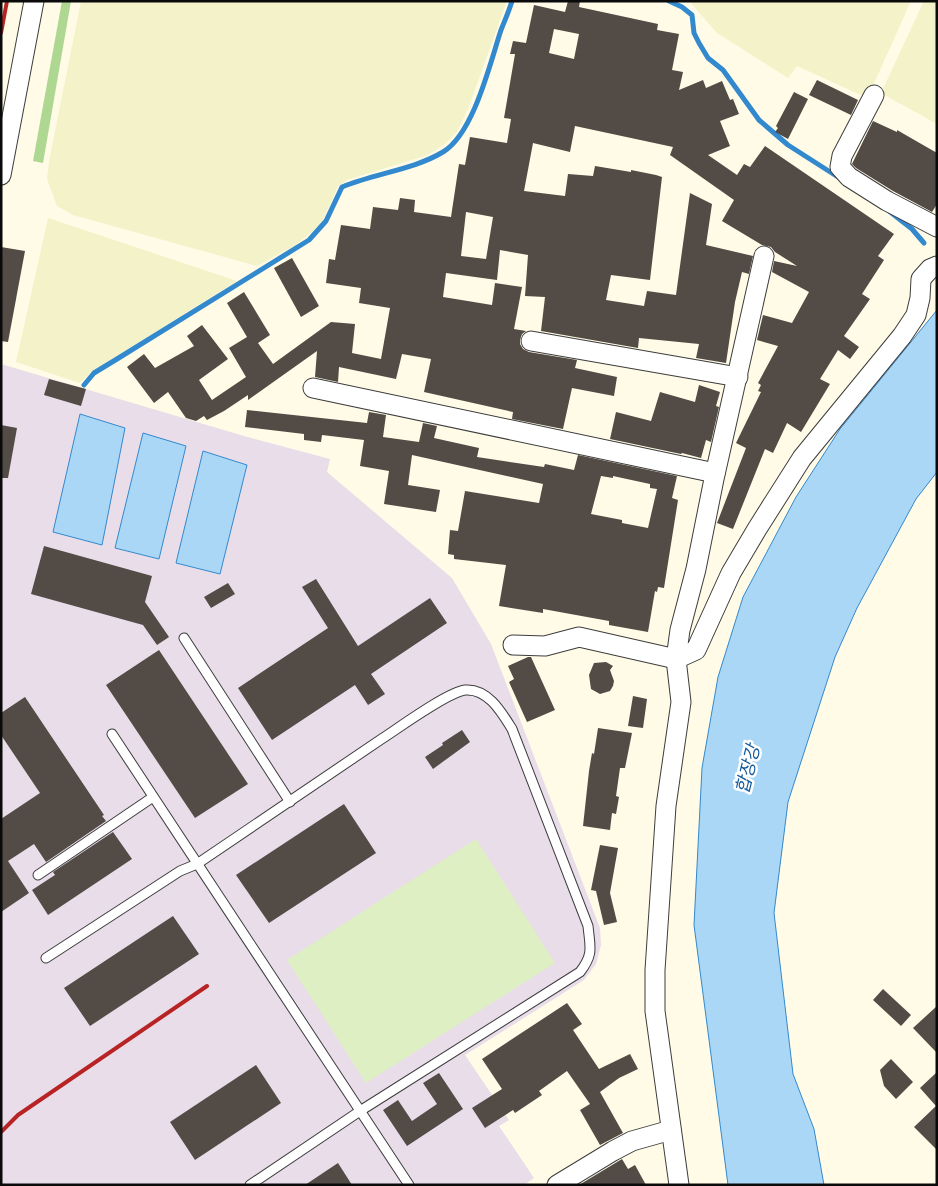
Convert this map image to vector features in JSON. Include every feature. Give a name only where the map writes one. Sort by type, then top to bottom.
[{"type":"street","points":[[1,175],[34,1]]},
{"type":"street","points":[[874,95],[842,156],[840,167],[849,177],[887,201],[937,226]]},
{"type":"street","points":[[679,1185],[655,1011],[655,970],[666,806],[681,702],[676,659],[680,630],[696,569],[764,256]]},
{"type":"street","points":[[513,645],[545,646],[579,637],[676,659],[696,650],[731,573],[757,529],[802,458],[902,336],[916,315],[921,292],[921,279],[930,269],[937,266]]},
{"type":"street","points":[[531,341],[738,377]]},
{"type":"street","points":[[313,388],[716,473]]},
{"type":"street","points":[[557,1185],[612,1150],[632,1141],[672,1130]]},
{"type":"lane","points":[[184,638],[290,802]]},
{"type":"lane","points":[[46,958],[180,871],[197,864],[405,723],[454,693],[466,690],[479,692],[501,711],[512,730],[588,926],[590,956],[588,962],[580,972],[360,1111],[250,1185]]},
{"type":"lane","points":[[112,734],[409,1185]]},
{"type":"lane","points":[[38,874],[153,797]]},
{"type":"shaded area","points":[[81,1],[507,1],[468,109],[457,132],[445,144],[428,155],[347,180],[338,186],[323,220],[313,231],[294,246],[257,266],[73,215],[57,206],[47,179],[49,161]]},
{"type":"shaded area","points":[[689,1],[911,1],[871,90],[863,96],[797,66],[788,78],[717,33]]},
{"type":"shaded area","points":[[924,1],[937,1],[937,124],[881,93]]},
{"type":"shaded area","points":[[48,218],[237,281],[91,372],[80,383],[16,362]]},
{"type":"shaded area","points":[[1,364],[244,436],[330,459],[327,472],[452,578],[491,644],[600,928],[601,945],[596,964],[584,980],[465,1055],[509,1120],[499,1126],[534,1178],[524,1185],[1,1185]]},
{"type":"green space","points":[[62,1],[71,1],[43,163],[33,161]]},
{"type":"green space","points":[[476,839],[555,963],[366,1083],[287,960]]},
{"type":"water","name":"합장강","points":[[937,310],[937,472],[916,499],[857,608],[835,657],[788,802],[774,913],[793,1074],[814,1129],[824,1185],[728,1185],[694,925],[702,768],[718,677],[743,597],[796,497],[840,429]]},
{"type":"water","points":[[80,414],[125,428],[102,545],[53,532]]},
{"type":"water","points":[[143,433],[186,446],[159,559],[115,548]]},
{"type":"water","points":[[203,451],[247,465],[220,574],[176,563]]},
{"type":"building","points":[[568,1],[580,1],[579,7],[658,24],[657,30],[679,34],[672,70],[683,72],[679,90],[703,80],[706,88],[722,81],[730,100],[733,99],[739,114],[720,121],[730,146],[708,155],[737,175],[744,164],[750,167],[765,146],[894,234],[878,256],[884,260],[862,294],[870,299],[844,336],[859,347],[850,359],[838,350],[820,379],[830,384],[801,432],[787,423],[773,453],[765,449],[733,529],[717,523],[746,448],[736,443],[761,392],[758,391],[761,385],[758,383],[778,346],[757,340],[763,315],[792,323],[809,292],[772,272],[774,261],[797,266],[775,252],[771,247],[762,245],[722,221],[734,200],[670,155],[673,147],[575,126],[570,152],[533,143],[524,191],[565,196],[568,174],[593,176],[595,166],[631,172],[631,170],[662,177],[650,280],[611,275],[606,300],[644,306],[647,291],[676,295],[690,193],[712,204],[706,245],[753,256],[749,274],[742,272],[735,302],[726,363],[696,358],[699,344],[639,338],[638,348],[541,331],[545,297],[525,296],[528,255],[500,250],[497,280],[446,273],[443,297],[492,305],[495,283],[522,287],[514,329],[526,331],[522,334],[520,340],[523,349],[529,352],[577,360],[575,368],[617,377],[614,396],[572,388],[563,429],[512,419],[513,412],[424,392],[431,359],[402,354],[396,379],[339,367],[338,382],[315,377],[317,351],[248,400],[248,395],[207,420],[204,416],[196,421],[186,418],[168,392],[154,403],[127,367],[144,354],[155,368],[194,346],[187,336],[202,325],[228,359],[199,380],[212,400],[246,377],[229,348],[247,337],[227,303],[244,292],[270,335],[258,343],[273,364],[331,322],[355,324],[352,353],[381,359],[390,308],[359,303],[361,288],[326,283],[329,259],[335,260],[341,225],[370,229],[373,207],[398,210],[400,198],[415,200],[414,212],[451,217],[459,164],[465,165],[470,137],[507,143],[511,119],[504,118],[515,54],[510,54],[513,41],[526,43],[534,5],[565,12]],"holes":[[[554,29],[579,34],[574,59],[549,53]],[[466,212],[493,217],[486,259],[461,256]]]},
{"type":"building","points":[[817,80],[858,100],[851,115],[809,95]]},
{"type":"building","points":[[794,92],[808,99],[788,139],[775,132],[778,128],[776,126]]},
{"type":"building","points":[[873,121],[897,132],[897,130],[937,153],[937,204],[932,212],[893,191],[852,164]]},
{"type":"building","points":[[1,247],[25,251],[8,342],[1,341]]},
{"type":"building","points":[[292,258],[319,306],[301,317],[274,268]]},
{"type":"building","points":[[49,379],[86,389],[81,406],[44,395]]},
{"type":"building","points":[[699,385],[720,392],[716,406],[719,407],[711,442],[706,440],[701,458],[610,439],[616,412],[651,421],[660,392],[695,402]]},
{"type":"building","points":[[247,410],[367,423],[369,412],[386,415],[383,437],[419,442],[423,423],[437,426],[434,438],[479,448],[477,457],[544,467],[545,464],[574,470],[578,455],[677,476],[672,498],[678,500],[664,588],[658,587],[657,592],[655,591],[648,632],[609,625],[609,621],[543,609],[543,613],[499,606],[506,565],[454,559],[454,555],[448,554],[450,530],[458,531],[465,491],[539,503],[543,484],[412,455],[408,485],[440,490],[436,512],[384,504],[389,471],[360,466],[364,440],[322,435],[321,442],[304,440],[304,434],[245,427]],"holes":[[[601,476],[613,478],[613,476],[650,484],[650,488],[657,489],[648,528],[622,523],[622,520],[591,514]]]},
{"type":"building","points":[[1,425],[17,428],[8,478],[1,478]]},
{"type":"building","points":[[44,546],[152,576],[145,602],[169,637],[157,645],[143,625],[31,594]]},
{"type":"building","points":[[316,579],[358,646],[430,598],[447,623],[371,674],[385,694],[368,705],[355,685],[272,740],[238,688],[328,628],[302,587]]},
{"type":"building","points":[[228,583],[235,594],[211,608],[204,597]]},
{"type":"building","points":[[159,650],[248,784],[195,818],[106,685]]},
{"type":"building","points":[[531,657],[555,710],[527,722],[509,682],[514,679],[508,666]]},
{"type":"building","points":[[606,662],[613,666],[610,670],[614,681],[610,691],[600,694],[591,689],[589,675],[594,663]]},
{"type":"building","points":[[633,696],[647,699],[643,728],[628,726]]},
{"type":"building","points":[[25,697],[104,815],[102,816],[106,821],[46,862],[34,844],[8,861],[29,893],[1,912],[1,819],[40,793],[1,735],[1,713]]},
{"type":"building","points":[[598,728],[632,733],[625,768],[620,768],[616,796],[619,797],[616,814],[612,813],[610,830],[583,826],[589,771]]},
{"type":"building","points":[[462,730],[470,742],[433,769],[425,757]]},
{"type":"building","points":[[344,804],[376,853],[269,923],[236,875]]},
{"type":"building","points":[[113,832],[132,859],[48,915],[32,890],[55,875],[53,872]]},
{"type":"building","points":[[600,845],[618,848],[610,893],[617,922],[604,925],[596,891],[591,890]]},
{"type":"building","points":[[173,916],[199,954],[90,1026],[64,988]]},
{"type":"building","points":[[883,989],[911,1015],[901,1026],[873,1000]]},
{"type":"building","points":[[567,1003],[582,1024],[573,1030],[599,1069],[630,1054],[638,1069],[619,1078],[600,1092],[623,1133],[600,1145],[580,1110],[590,1104],[567,1071],[539,1091],[542,1095],[515,1113],[513,1110],[485,1128],[472,1108],[502,1089],[482,1059]]},
{"type":"building","points":[[937,1006],[937,1053],[913,1028]]},
{"type":"building","points":[[891,1059],[913,1082],[896,1099],[884,1086],[880,1070]]},
{"type":"building","points":[[256,1065],[281,1103],[195,1160],[170,1122]]},
{"type":"building","points":[[937,1072],[937,1150],[914,1127],[936,1106],[920,1088]]},
{"type":"building","points":[[439,1073],[463,1109],[407,1146],[383,1110],[398,1100],[412,1121],[437,1104],[423,1083]]},
{"type":"building","points":[[622,1159],[628,1169],[635,1165],[646,1185],[579,1185]]},
{"type":"building","points":[[338,1163],[352,1185],[305,1185]]},
{"type":"waterway","points":[[84,385],[94,373],[309,240],[326,221],[342,187],[419,163],[443,152],[454,143],[464,130],[480,96],[512,1]]},
{"type":"waterway","points":[[669,1],[682,7],[692,15],[694,33],[708,58],[723,70],[759,120],[788,145],[838,177]]},
{"type":"waterway","points":[[889,211],[912,229],[924,243]]},
{"type":"railway","points":[[1,33],[7,1]]},
{"type":"railway","points":[[1,1132],[18,1115],[207,986]]}]
